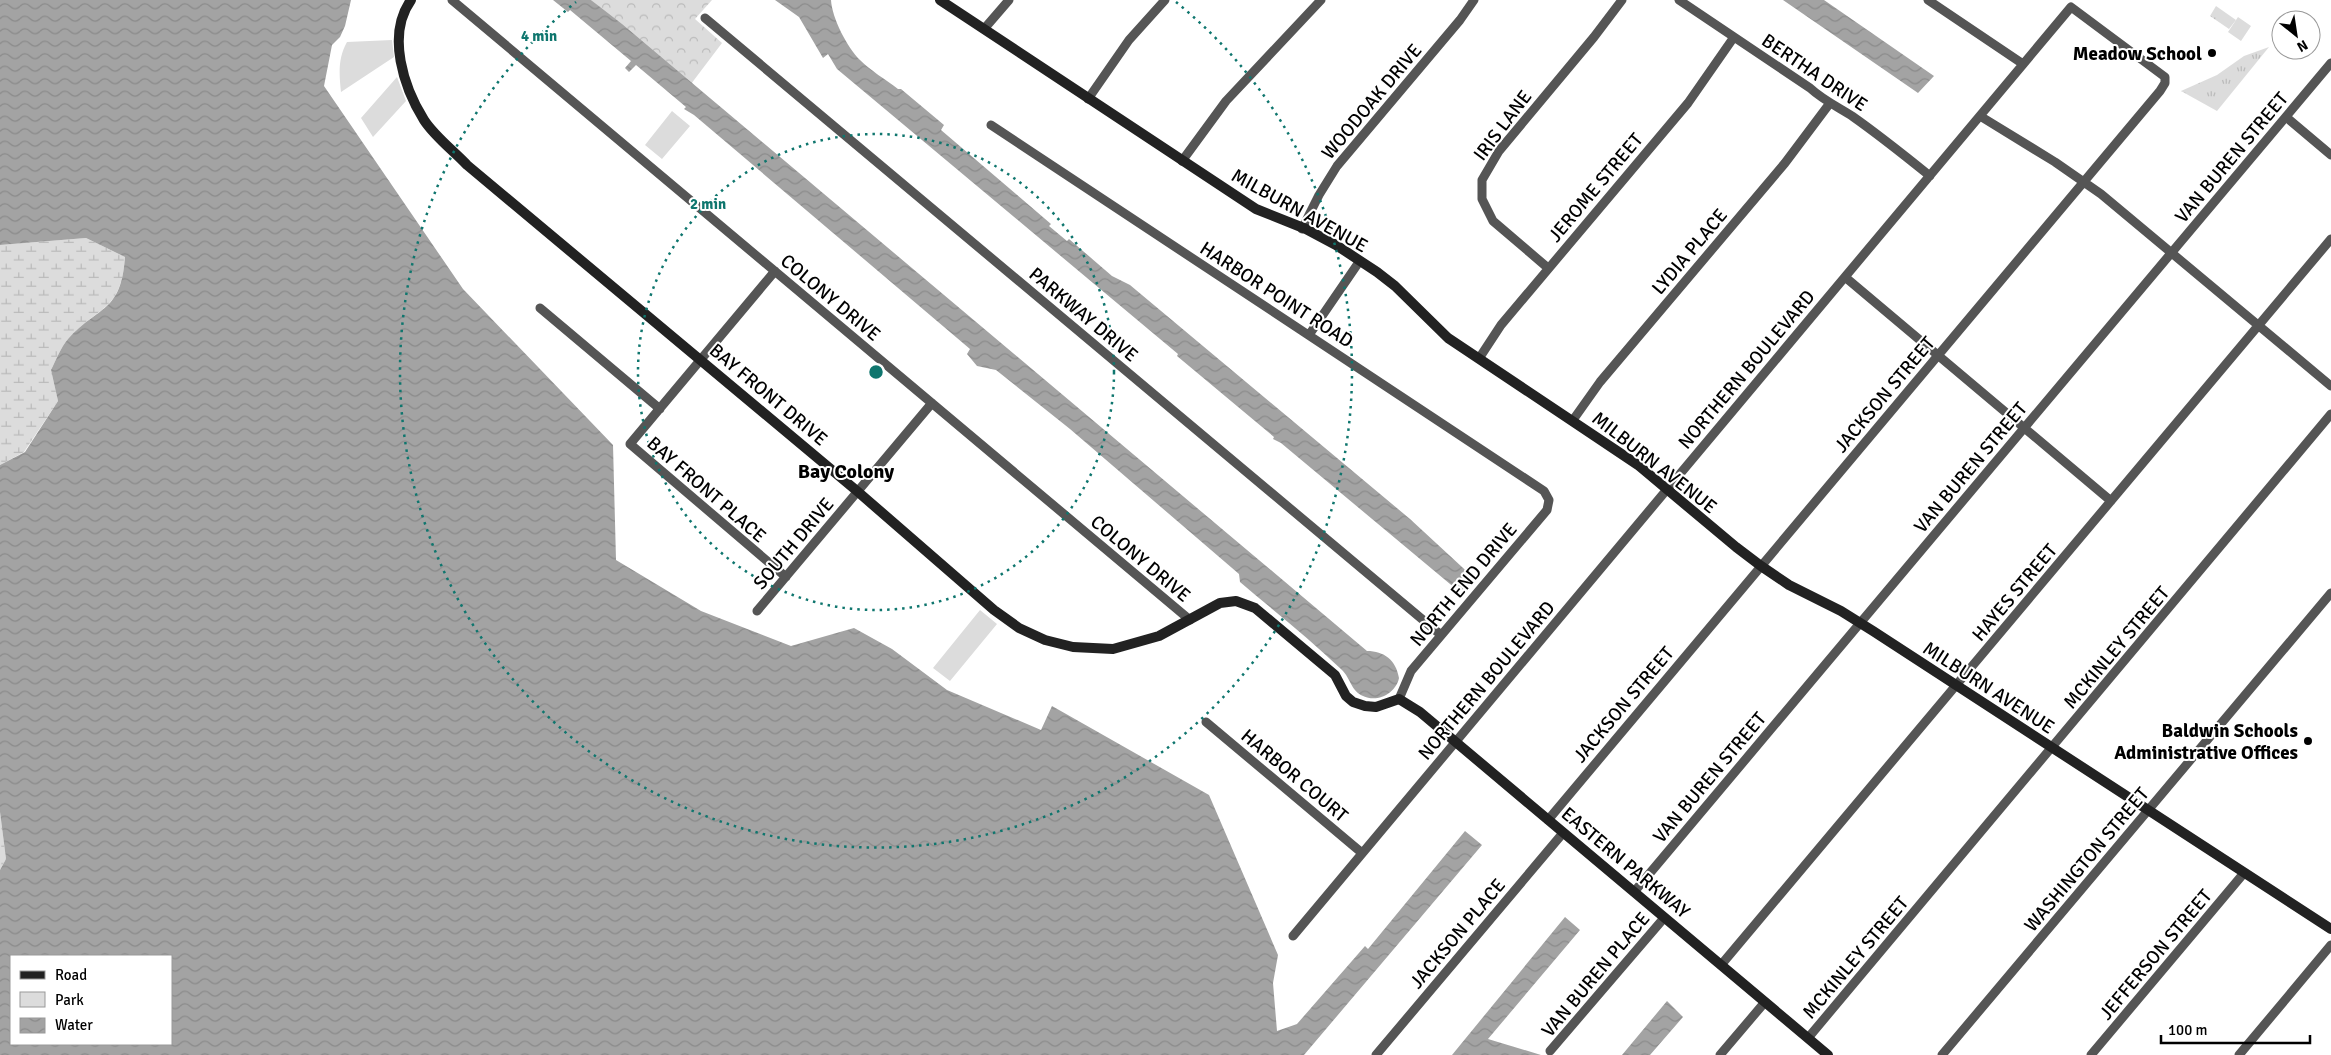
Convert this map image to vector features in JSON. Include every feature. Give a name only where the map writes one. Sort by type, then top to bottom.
[{"type":"street","name":"BAY FRONT DRIVE","points":[[412,0],[408,5],[399,32],[400,63],[410,92],[425,122],[467,165],[701,360],[994,610],[1019,628],[1045,640],[1073,647],[1113,649],[1159,636],[1220,603],[1236,601],[1255,608],[1335,675],[1346,696],[1353,702],[1376,707],[1399,699]]},
{"type":"street","name":"COLONY DRIVE","points":[[452,0],[1190,620]]},
{"type":"street","name":"MILBURN AVENUE","points":[[940,0],[1256,209],[1336,245],[1395,286],[1448,338],[1480,357],[1638,465],[1761,566],[1789,585],[1841,611],[2331,929]]},
{"type":"street","points":[[984,29],[1010,0]]},
{"type":"street","points":[[1088,99],[1124,46],[1165,0]]},
{"type":"street","points":[[1182,161],[1226,102],[1321,0]]},
{"type":"street","name":"WOODOAK DRIVE","points":[[1302,229],[1319,195],[1337,166],[1460,20],[1474,0]]},
{"type":"street","name":"IRIS LANE","points":[[1548,268],[1493,221],[1482,199],[1482,180],[1498,151],[1594,37],[1622,0]]},
{"type":"street","name":"BERTHA DRIVE","points":[[1679,0],[1896,148],[1930,176]]},
{"type":"street","points":[[1928,0],[2023,64]]},
{"type":"street","name":"NORTHERN BOULEVARD","points":[[1293,936],[2071,7]]},
{"type":"street","name":"JACKSON STREET","points":[[1548,820],[2082,181],[2160,91],[2165,83],[2165,77],[2071,7]]},
{"type":"street","name":"PARKWAY DRIVE","points":[[705,18],[1441,635]]},
{"type":"street","name":"JEROME STREET","points":[[1480,357],[1501,325],[1688,103],[1734,37]]},
{"type":"street","name":"VAN BUREN STREET","points":[[1634,892],[2331,63]]},
{"type":"street","name":"LYDIA PLACE","points":[[1573,420],[1600,382],[1785,163],[1830,103]]},
{"type":"street","points":[[1980,116],[2056,162],[2101,194],[2331,386]]},
{"type":"street","points":[[2286,117],[2331,154]]},
{"type":"street","name":"HARBOR POINT ROAD","points":[[991,125],[1544,491]]},
{"type":"street","name":"HAYES STREET","points":[[1721,965],[2331,239]]},
{"type":"street","points":[[1309,335],[1359,262]]},
{"type":"street","points":[[660,409],[775,271]]},
{"type":"street","points":[[1845,277],[2112,501]]},
{"type":"street","name":"BAY FRONT PLACE","points":[[540,308],[660,409],[630,444],[786,577]]},
{"type":"street","name":"SOUTH DRIVE","points":[[757,611],[932,403]]},
{"type":"street","name":"MCKINLEY STREET","points":[[1808,1038],[2331,414]]},
{"type":"street","name":"NORTH END DRIVE","points":[[1399,699],[1411,671],[1546,510],[1550,500],[1544,491]]},
{"type":"street","name":"WASHINGTON STREET","points":[[1942,1055],[2331,592]]},
{"type":"street","name":"EASTERN PARKWAY","points":[[1399,699],[1420,712],[1828,1055]]},
{"type":"street","name":"HARBOR COURT","points":[[1206,722],[1362,854]]},
{"type":"street","name":"JACKSON PLACE","points":[[1376,1055],[1563,833]]},
{"type":"street","name":"JEFFERSON STREET","points":[[2091,1055],[2244,873]]},
{"type":"street","name":"VAN BUREN PLACE","points":[[1550,1052],[1664,918]]},
{"type":"street","points":[[2239,1055],[2331,945]]},
{"type":"street","points":[[1720,1055],[1765,1002]]},
{"type":"green space","points":[[591,0],[712,0],[695,19],[722,43],[691,84]]},
{"type":"green space","points":[[2216,6],[2236,20],[2229,29],[2210,16]]},
{"type":"green space","points":[[2238,17],[2251,26],[2241,41],[2228,32]]},
{"type":"green space","points":[[392,40],[394,57],[341,92],[340,66],[347,42]]},
{"type":"green space","points":[[2269,47],[2217,111],[2181,91],[2217,75],[2244,56]]},
{"type":"green space","points":[[397,77],[406,101],[373,137],[361,118]]},
{"type":"green space","points":[[672,111],[690,126],[662,159],[645,145]]},
{"type":"green space","points":[[86,238],[125,257],[119,288],[107,306],[79,328],[65,342],[51,370],[58,401],[24,452],[0,465],[0,245]]},
{"type":"green space","points":[[980,610],[997,624],[950,681],[933,668]]},
{"type":"green space","points":[[0,812],[6,859],[0,870]]},
{"type":"water","points":[[0,0],[351,0],[345,26],[340,37],[332,45],[324,86],[463,289],[613,445],[616,560],[701,611],[791,646],[854,628],[892,649],[947,690],[1041,730],[1052,706],[1209,795],[1278,955],[1273,983],[1277,1031],[1297,1024],[1365,946],[1368,949],[1465,831],[1482,845],[1304,1055],[0,1055],[0,870],[6,859],[0,812],[0,465],[25,452],[58,401],[51,370],[68,339],[107,306],[119,289],[125,257],[86,238],[0,245]]},
{"type":"water","points":[[553,0],[591,0],[622,24],[1367,651],[1379,653],[1388,658],[1395,666],[1399,678],[1394,688],[1385,695],[1375,698],[1359,694],[1342,670],[1305,636],[1240,582],[1239,574],[1070,429],[996,370],[977,366],[967,354],[970,349],[694,115],[684,109],[686,107],[636,65],[629,72],[625,68],[631,61],[570,10],[568,12]]},
{"type":"water","points":[[775,0],[831,0],[834,15],[841,32],[850,48],[864,64],[898,89],[901,89],[944,125],[941,130],[1051,224],[1049,226],[1067,241],[1069,239],[1112,276],[1130,285],[1410,519],[1475,579],[1462,594],[1281,443],[1273,439],[1274,437],[1177,356],[1178,354],[837,69],[828,54],[823,58],[799,17]]},
{"type":"water","points":[[1783,0],[1824,0],[1934,76],[1918,93]]},
{"type":"water","points":[[1565,917],[1580,930],[1488,1039],[1541,1055],[1452,1055]]},
{"type":"water","points":[[1667,1001],[1683,1017],[1650,1055],[1622,1055]]},
{"type":"place","name":"Meadow School","points":[[2212,53]]},
{"type":"place","name":"Baldwin Schools Administrative Offices","points":[[2308,741]]},
{"type":"district","name":"Bay Colony","points":[[846,471]]}]
